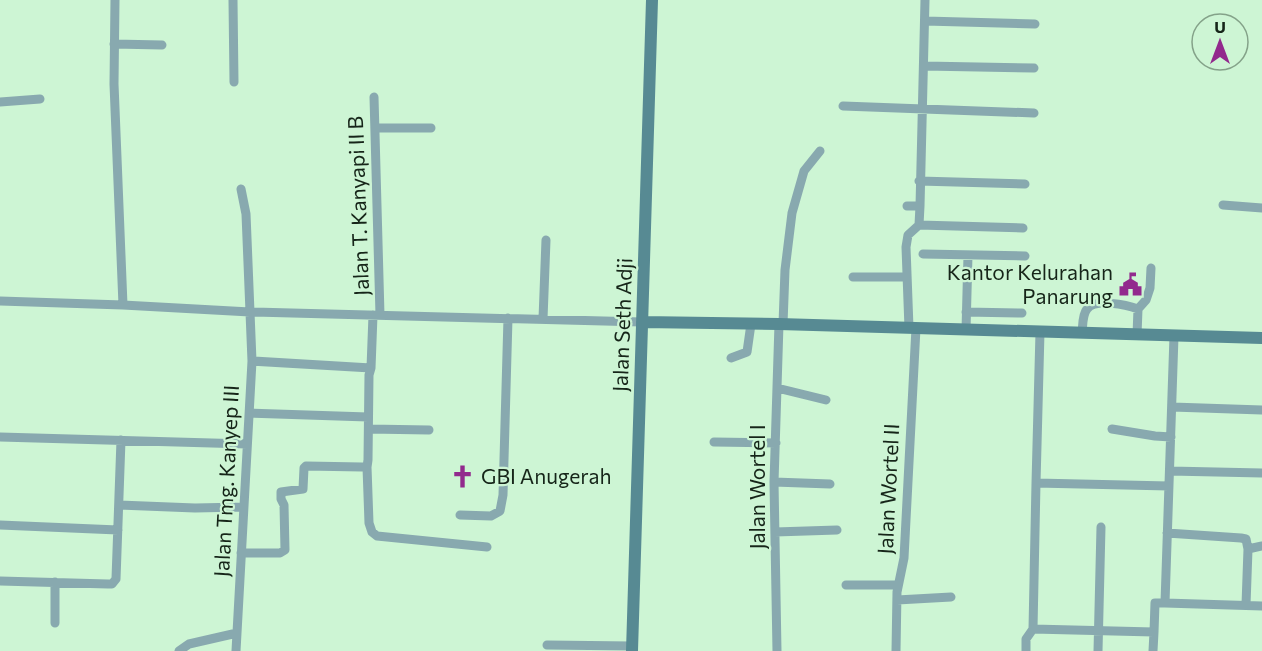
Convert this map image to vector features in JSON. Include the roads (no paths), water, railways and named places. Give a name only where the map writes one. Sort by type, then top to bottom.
[{"type":"street","points":[[115,0],[114,44],[123,305]]},
{"type":"street","points":[[233,0],[234,82]]},
{"type":"street","name":"Jalan Seth Adji","points":[[632,648],[652,0]]},
{"type":"street","points":[[925,0],[919,225],[1023,228]]},
{"type":"street","points":[[925,21],[1035,24]]},
{"type":"street","points":[[114,44],[162,45]]},
{"type":"street","points":[[924,66],[1034,68]]},
{"type":"street","name":"Jalan T. Kanyapi II B","points":[[374,97],[376,315],[370,368],[368,417],[369,523],[372,532],[377,536],[487,547]]},
{"type":"street","points":[[0,102],[40,99]]},
{"type":"street","points":[[843,105],[1034,113]]},
{"type":"street","points":[[375,128],[431,128]]},
{"type":"street","name":"Jalan Wortel I","points":[[777,651],[774,482],[784,270],[792,213],[804,171],[820,151]]},
{"type":"street","points":[[919,181],[1025,184]]},
{"type":"street","name":"Jalan Tmg. Kanyep III","points":[[236,651],[252,361],[246,214],[241,189]]},
{"type":"street","points":[[1223,205],[1262,208]]},
{"type":"street","points":[[907,206],[920,206]]},
{"type":"street","name":"Jalan Wortel II","points":[[896,651],[898,585],[904,558],[912,328],[907,276],[908,235],[919,225]]},
{"type":"street","points":[[543,319],[546,240]]},
{"type":"street","points":[[923,254],[1025,256]]},
{"type":"street","points":[[966,330],[968,255]]},
{"type":"street","points":[[1137,335],[1138,309],[1146,300],[1150,288],[1151,267]]},
{"type":"street","points":[[853,276],[907,276]]},
{"type":"street","points":[[0,301],[250,312],[1262,338]]},
{"type":"street","points":[[1082,333],[1084,314],[1088,307],[1094,304],[1125,304],[1138,309]]},
{"type":"street","points":[[966,312],[1022,313]]},
{"type":"street","points":[[460,515],[491,516],[500,511],[503,495],[508,318]]},
{"type":"street","points":[[731,358],[747,352],[751,324]]},
{"type":"street","points":[[1026,651],[1026,639],[1033,629],[1040,332]]},
{"type":"street","points":[[1165,603],[1174,336]]},
{"type":"street","points":[[252,361],[370,368]]},
{"type":"street","points":[[777,388],[826,400]]},
{"type":"street","points":[[1172,407],[1262,410]]},
{"type":"street","points":[[250,413],[368,417]]},
{"type":"street","points":[[369,429],[429,430]]},
{"type":"street","points":[[1112,429],[1171,437]]},
{"type":"street","points":[[0,437],[247,444]]},
{"type":"street","points":[[0,581],[108,584],[114,582],[116,579],[121,440]]},
{"type":"street","points":[[714,442],[776,443]]},
{"type":"street","points":[[241,553],[280,553],[285,550],[284,505],[281,492],[303,489],[306,466],[367,466]]},
{"type":"street","points":[[1170,471],[1262,473]]},
{"type":"street","points":[[774,482],[830,484]]},
{"type":"street","points":[[1036,483],[1169,486]]},
{"type":"street","points":[[119,505],[243,507]]},
{"type":"street","points":[[0,525],[118,530]]},
{"type":"street","points":[[1098,651],[1101,527]]},
{"type":"street","points":[[775,532],[837,530]]},
{"type":"street","points":[[1167,533],[1246,539],[1248,549],[1246,605]]},
{"type":"street","points":[[1248,549],[1262,546]]},
{"type":"street","points":[[56,582],[56,623]]},
{"type":"street","points":[[846,585],[898,585]]},
{"type":"street","points":[[897,600],[951,597]]},
{"type":"street","points":[[1153,651],[1155,603],[1262,606]]},
{"type":"street","points":[[1033,629],[1154,632]]},
{"type":"street","points":[[179,651],[189,644],[237,633]]},
{"type":"street","points":[[547,645],[632,648]]},
{"type":"place","name":"Kantor Kelurahan Panarung","points":[[1131,285]]},
{"type":"place","name":"GBI Anugerah","points":[[463,477]]}]
